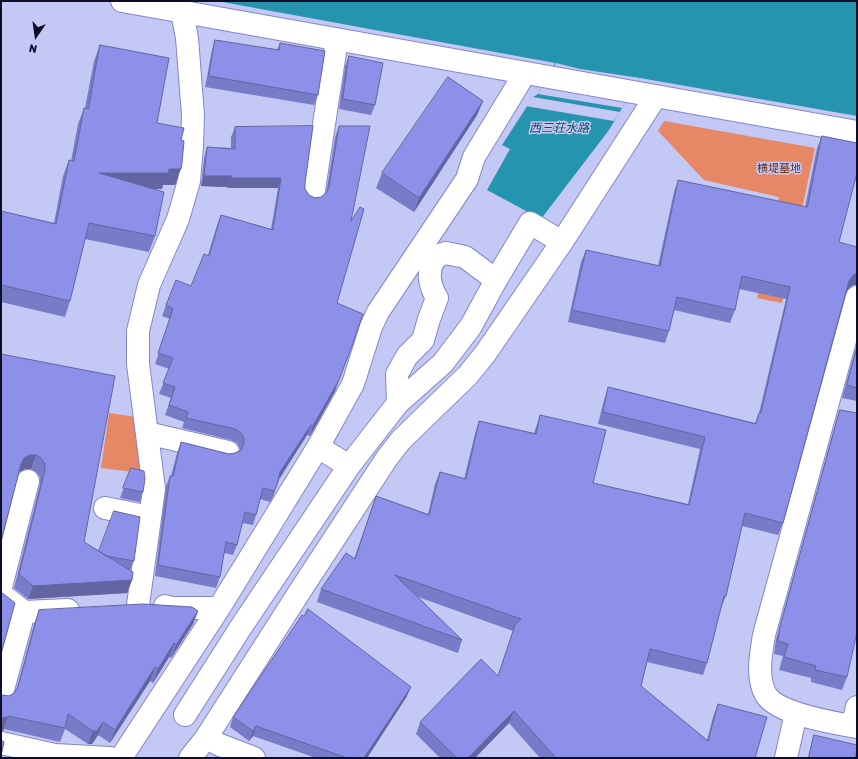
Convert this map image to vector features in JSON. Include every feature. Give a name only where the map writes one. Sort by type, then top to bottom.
[{"type":"street","points":[[122,1],[857,132]]},
{"type":"street","points":[[138,605],[154,489],[138,364],[138,331],[149,286],[178,218],[188,181],[192,146],[193,115],[187,38],[182,12]]},
{"type":"street","points":[[313,196],[337,39]]},
{"type":"street","points":[[121,758],[219,608],[318,447],[353,384],[371,327],[378,312],[467,179],[474,157],[525,73]]},
{"type":"street","points":[[190,758],[206,738],[387,458],[401,440],[468,375],[485,354],[562,242],[656,96]]},
{"type":"street","points":[[185,715],[254,608],[349,466],[398,403],[443,363],[471,326],[530,223],[562,242]]},
{"type":"street","points":[[398,403],[397,374],[407,356],[423,340],[437,298],[433,291],[429,272],[435,259],[446,253],[465,257],[496,280]]},
{"type":"street","points":[[855,720],[824,721],[796,713],[775,704],[767,696],[762,685],[760,674],[760,656],[764,635],[857,297]]},
{"type":"street","points":[[826,407],[849,412]]},
{"type":"street","points":[[147,433],[228,452]]},
{"type":"street","points":[[318,447],[349,466]]},
{"type":"street","points":[[1,587],[28,481]]},
{"type":"street","points":[[104,508],[150,517]]},
{"type":"street","points":[[1,594],[24,612],[85,609]]},
{"type":"street","points":[[115,607],[138,605],[171,608],[219,608]]},
{"type":"street","points":[[1,696],[24,612]]},
{"type":"street","points":[[786,758],[796,713]]},
{"type":"street","points":[[206,738],[254,758]]},
{"type":"street","points":[[1,743],[55,755],[110,758]]},
{"type":"green space","name":"横堤墓地","points":[[664,121],[815,148],[782,303],[757,298],[779,197],[704,180],[658,131]]},
{"type":"green space","points":[[109,413],[136,417],[142,473],[101,468]]},
{"type":"water","name":"西三荘水路","points":[[217,1],[857,1],[857,116],[640,78],[609,130],[541,219],[487,190],[510,149],[502,145],[533,97],[538,94],[555,63]]},
{"type":"pier","points":[[556,63],[580,69],[640,78],[622,108],[538,94]]},
{"type":"pier","points":[[531,97],[620,112],[614,121],[525,106]]},
{"type":"building","points":[[215,40],[279,50],[280,43],[325,51],[318,95],[209,76]]},
{"type":"building","points":[[100,45],[169,58],[157,123],[184,128],[181,140],[184,141],[181,169],[169,169],[168,173],[99,173],[164,192],[155,236],[89,223],[70,301],[1,285],[1,211],[56,224],[69,160],[74,161],[84,108],[88,109]]},
{"type":"building","points":[[349,56],[383,63],[375,105],[343,99]]},
{"type":"building","points":[[448,77],[483,101],[419,198],[382,173]]},
{"type":"building","points":[[313,126],[305,189],[309,195],[315,198],[321,197],[326,193],[329,187],[339,126],[370,126],[351,221],[360,207],[364,209],[337,303],[363,314],[353,343],[339,380],[313,426],[311,425],[280,472],[274,491],[263,488],[256,515],[245,512],[237,545],[226,542],[220,577],[158,565],[170,476],[173,476],[181,442],[229,454],[241,450],[244,444],[244,438],[241,433],[235,429],[186,418],[188,412],[169,405],[175,387],[163,383],[173,358],[158,353],[173,309],[166,305],[176,280],[191,286],[204,254],[209,256],[221,215],[273,230],[281,178],[231,178],[232,176],[204,176],[207,147],[235,149],[235,127]]},
{"type":"building","points":[[822,136],[857,143],[857,173],[839,242],[857,247],[857,273],[853,275],[849,281],[783,523],[745,513],[726,596],[724,596],[707,663],[650,649],[641,686],[708,741],[718,704],[767,717],[755,758],[556,758],[514,711],[468,758],[457,758],[420,722],[481,659],[498,676],[515,625],[521,619],[395,575],[462,640],[321,589],[346,553],[355,559],[376,496],[429,515],[440,472],[466,479],[479,421],[536,434],[540,415],[606,430],[593,483],[689,505],[705,437],[603,412],[608,387],[756,424],[759,413],[761,413],[790,287],[742,276],[735,310],[677,297],[669,331],[572,310],[586,250],[660,266],[678,180],[807,207]]},
{"type":"building","points":[[857,348],[857,388],[847,385]]},
{"type":"building","points":[[1,354],[115,376],[84,542],[133,572],[132,580],[33,586],[19,574],[45,470],[45,464],[41,458],[36,455],[30,455],[24,458],[21,464],[1,542]]},
{"type":"building","points":[[840,410],[857,413],[857,632],[847,677],[815,670],[816,666],[784,657],[788,644],[778,641],[780,627]]},
{"type":"building","points":[[131,468],[144,471],[145,479],[143,492],[123,488]]},
{"type":"building","points":[[114,511],[140,517],[134,561],[106,556],[99,551]]},
{"type":"building","points":[[1,592],[15,603],[1,654]]},
{"type":"building","points":[[143,604],[192,607],[198,611],[176,645],[174,643],[158,669],[155,667],[115,730],[103,722],[97,731],[93,731],[68,714],[65,728],[8,716],[1,718],[1,695],[9,696],[14,693],[18,687],[39,610]]},
{"type":"building","points":[[308,609],[411,687],[364,758],[347,758],[256,726],[253,731],[233,717],[302,615],[304,616]]},
{"type":"building","points":[[814,735],[857,745],[855,758],[809,758]]},
{"type":"building","points":[[1,740],[4,742],[1,756]]}]
